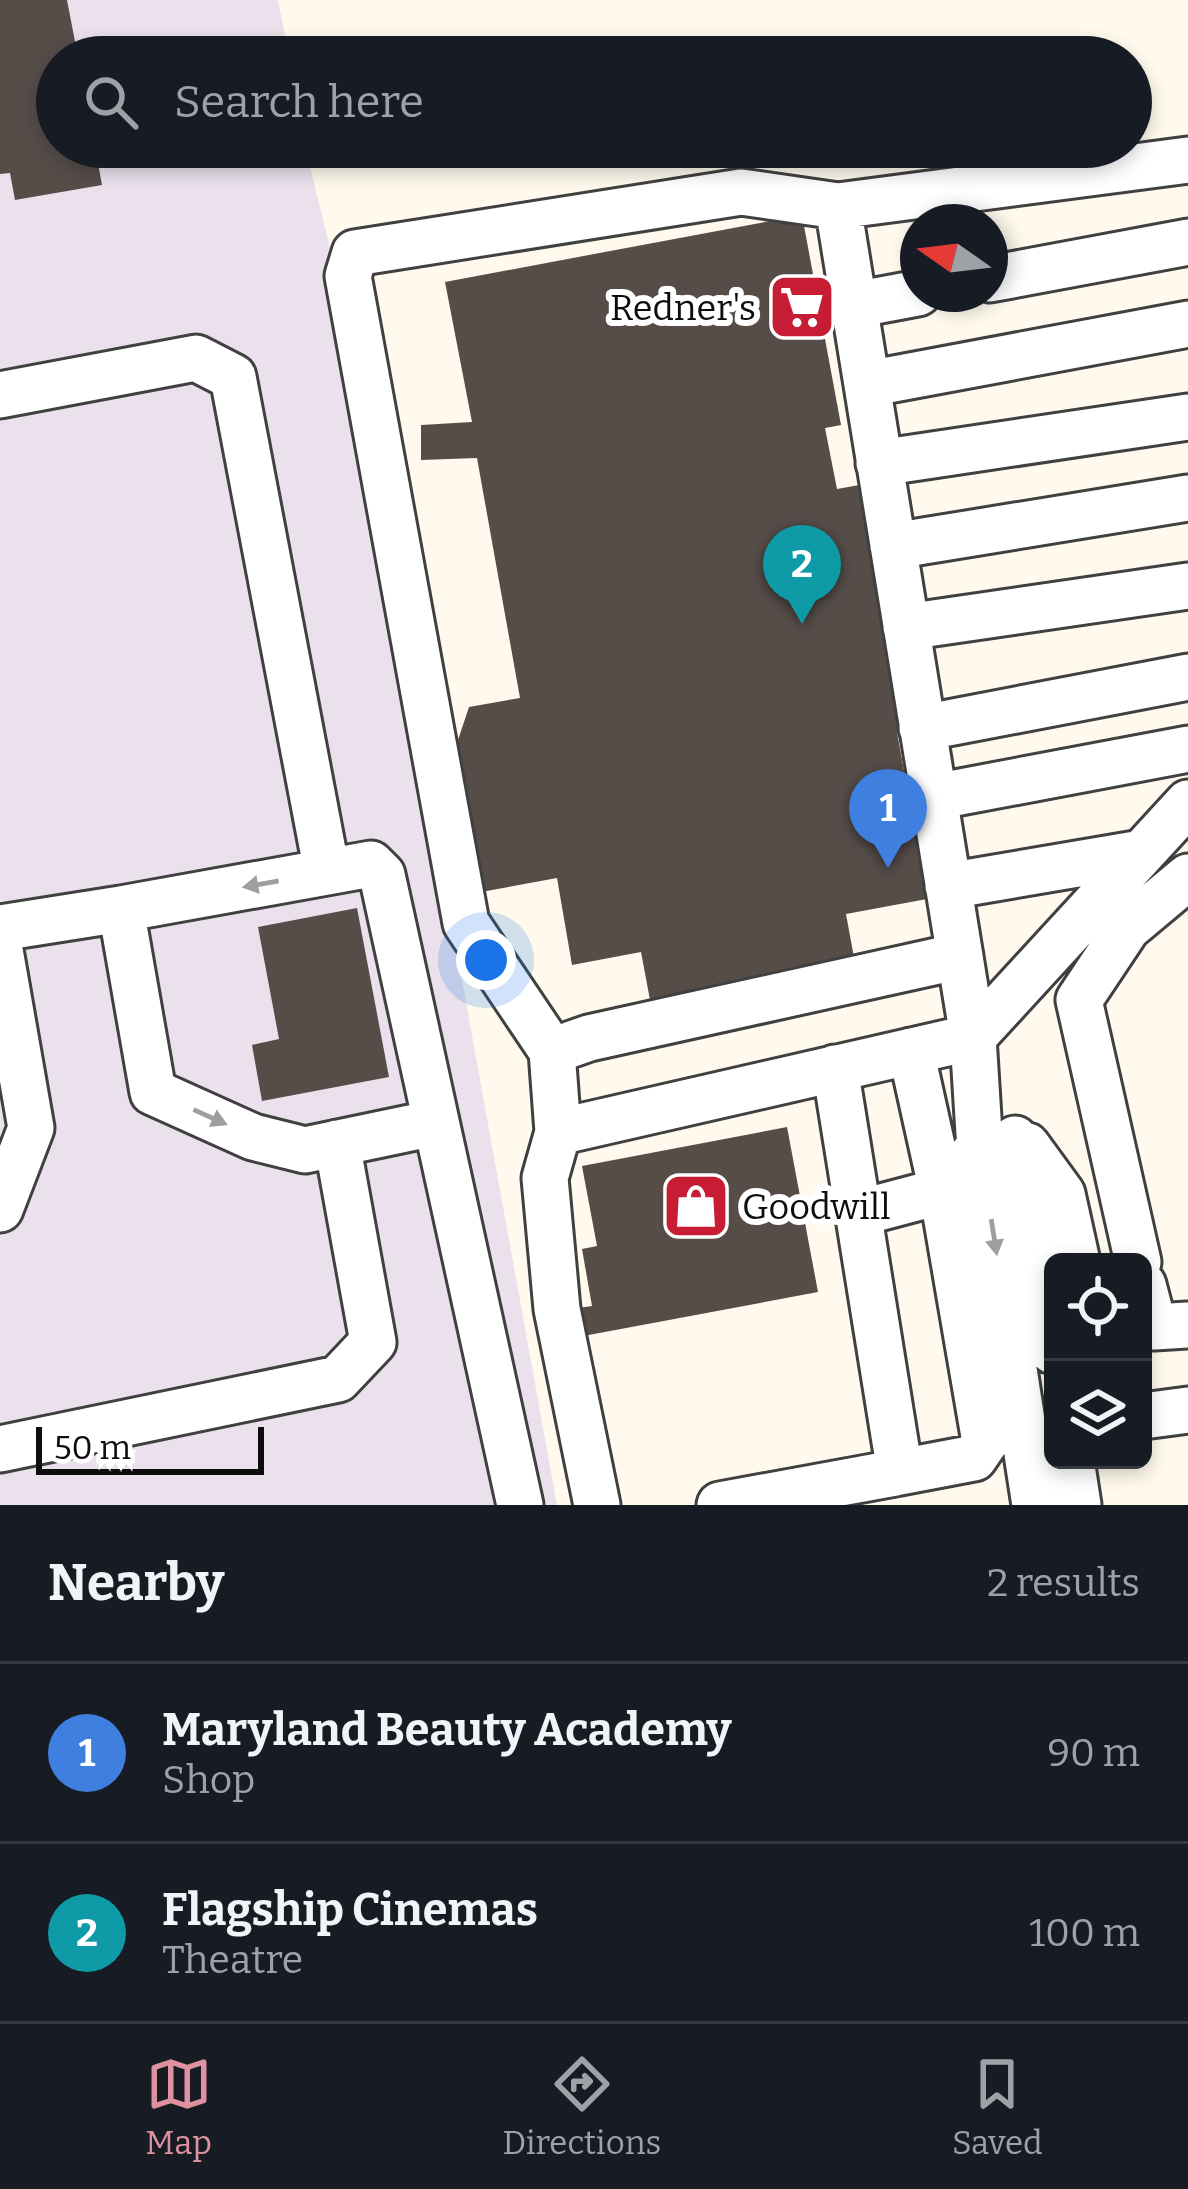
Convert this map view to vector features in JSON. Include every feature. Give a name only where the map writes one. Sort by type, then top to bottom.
[{"type":"lane","points":[[1152,165],[1188,160]]},
{"type":"lane","points":[[597,1505],[557,1310],[545,1178],[558,1132],[551,1051],[466,923],[350,261],[365,248],[741,192],[838,206],[1127,168]]},
{"type":"lane","points":[[838,206],[973,1037],[1044,1317]]},
{"type":"lane","points":[[1008,276],[1188,242]]},
{"type":"lane","points":[[854,304],[900,295]]},
{"type":"lane","points":[[867,384],[1188,325]]},
{"type":"lane","points":[[0,395],[196,358],[233,377],[327,872]]},
{"type":"lane","points":[[879,463],[1188,417]]},
{"type":"lane","points":[[893,546],[1188,498]]},
{"type":"lane","points":[[906,627],[1188,586]]},
{"type":"lane","points":[[922,728],[1188,677]]},
{"type":"lane","points":[[934,797],[1188,748]]},
{"type":"lane","points":[[558,1132],[973,1037],[1188,803]]},
{"type":"lane","points":[[948,886],[1142,853]]},
{"type":"lane","points":[[0,928],[371,864],[382,875],[393,905],[434,1123],[520,1505]]},
{"type":"lane","points":[[1136,1253],[1079,1000],[1126,928],[1188,878]]},
{"type":"lane","points":[[121,909],[153,1092],[254,1137],[305,1150],[434,1123]]},
{"type":"lane","points":[[0,950],[31,1128],[0,1209]]},
{"type":"lane","points":[[551,1051],[589,1038],[959,956]]},
{"type":"lane","points":[[720,1505],[974,1458],[985,1442],[942,1191],[911,1051]]},
{"type":"lane","points":[[836,1068],[898,1460],[895,1473]]},
{"type":"lane","points":[[0,1449],[338,1378],[374,1342],[337,1143]]},
{"type":"lane","points":[[998,1144],[1036,1505]]},
{"type":"lane","points":[[859,1213],[942,1191],[998,1144],[1027,1146],[1062,1194],[1075,1253]]},
{"type":"lane","points":[[1152,1319],[1154,1327],[1188,1325]]},
{"type":"lane","points":[[1152,1415],[1188,1410]]},
{"type":"lane","points":[[1072,1469],[1078,1505]]},
{"type":"shaded area","points":[[0,0],[278,0],[285,36],[36,36],[36,168],[310,168],[328,239],[557,1505],[0,1505]]},
{"type":"building","points":[[0,0],[67,0],[74,36],[36,36],[36,168],[99,168],[102,185],[15,200],[10,173],[0,174]]},
{"type":"building","points":[[802,215],[841,425],[825,428],[837,489],[865,484],[911,729],[897,732],[927,899],[846,914],[855,963],[650,1000],[641,952],[572,965],[557,878],[470,894],[446,776],[469,707],[520,698],[477,458],[421,460],[421,425],[472,422],[445,282]]},
{"type":"building","points":[[357,908],[389,1077],[262,1101],[252,1045],[279,1039],[258,927]]},
{"type":"building","name":"Goodwill","points":[[787,1127],[818,1292],[578,1337],[572,1309],[592,1306],[582,1249],[597,1246],[582,1166]]},
{"type":"place","name":"Redner's","points":[[802,307]]},
{"type":"place","name":"Flagship Cinemas","points":[[802,624]]},
{"type":"place","name":"Maryland Beauty Academy","points":[[888,868]]},
{"type":"place","name":"Goodwill","points":[[696,1206]]}]
